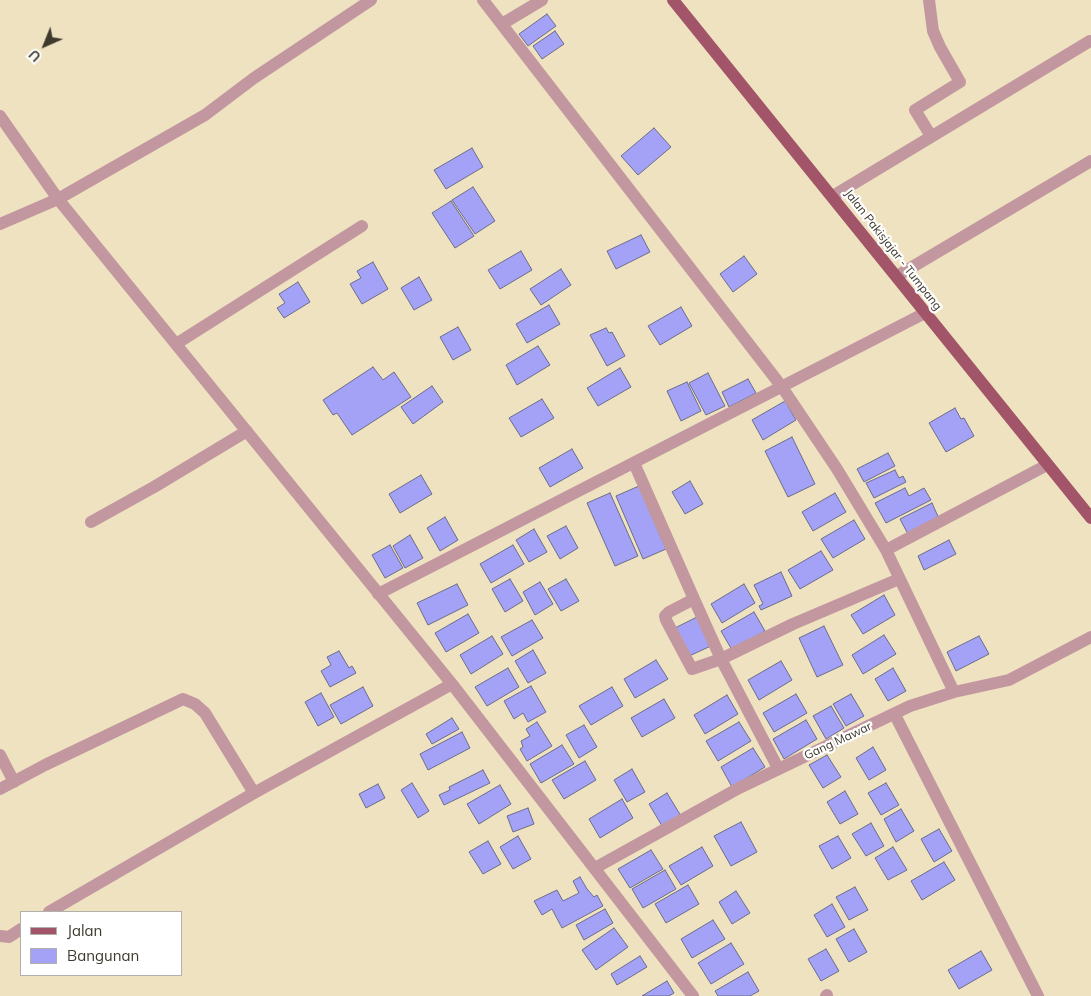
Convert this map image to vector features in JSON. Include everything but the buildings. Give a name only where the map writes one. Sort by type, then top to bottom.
[{"type":"main road","name":"Jalan Pakisjajar - Tumpang","points":[[673,0],[1091,518]]},
{"type":"street","points":[[0,224],[58,199],[205,115],[254,78],[371,0]]},
{"type":"street","points":[[483,0],[782,387],[837,469],[886,550],[954,692]]},
{"type":"street","points":[[502,24],[542,0]]},
{"type":"street","points":[[929,0],[933,31],[960,82],[915,110],[931,136]]},
{"type":"street","points":[[833,196],[1090,41]]},
{"type":"street","points":[[0,116],[58,199],[452,684],[693,996]]},
{"type":"street","points":[[897,276],[1091,161]]},
{"type":"street","points":[[176,344],[362,226]]},
{"type":"street","points":[[378,594],[925,313]]},
{"type":"street","points":[[90,522],[154,488],[247,431]]},
{"type":"street","points":[[634,463],[721,659],[778,768]]},
{"type":"street","points":[[886,550],[1047,465]]},
{"type":"street","points":[[694,599],[665,616],[692,669],[721,659],[793,624],[899,579]]},
{"type":"street","name":"Gang Mawar","points":[[595,868],[778,768],[895,715],[910,706],[954,692],[1009,680],[1091,637]]},
{"type":"street","points":[[50,911],[254,793],[452,684]]},
{"type":"street","points":[[0,789],[45,765],[183,699],[195,704],[205,713],[254,793]]},
{"type":"street","points":[[895,715],[1038,996]]},
{"type":"street","points":[[0,755],[14,782]]},
{"type":"street","points":[[0,936],[9,937],[20,930]]}]
